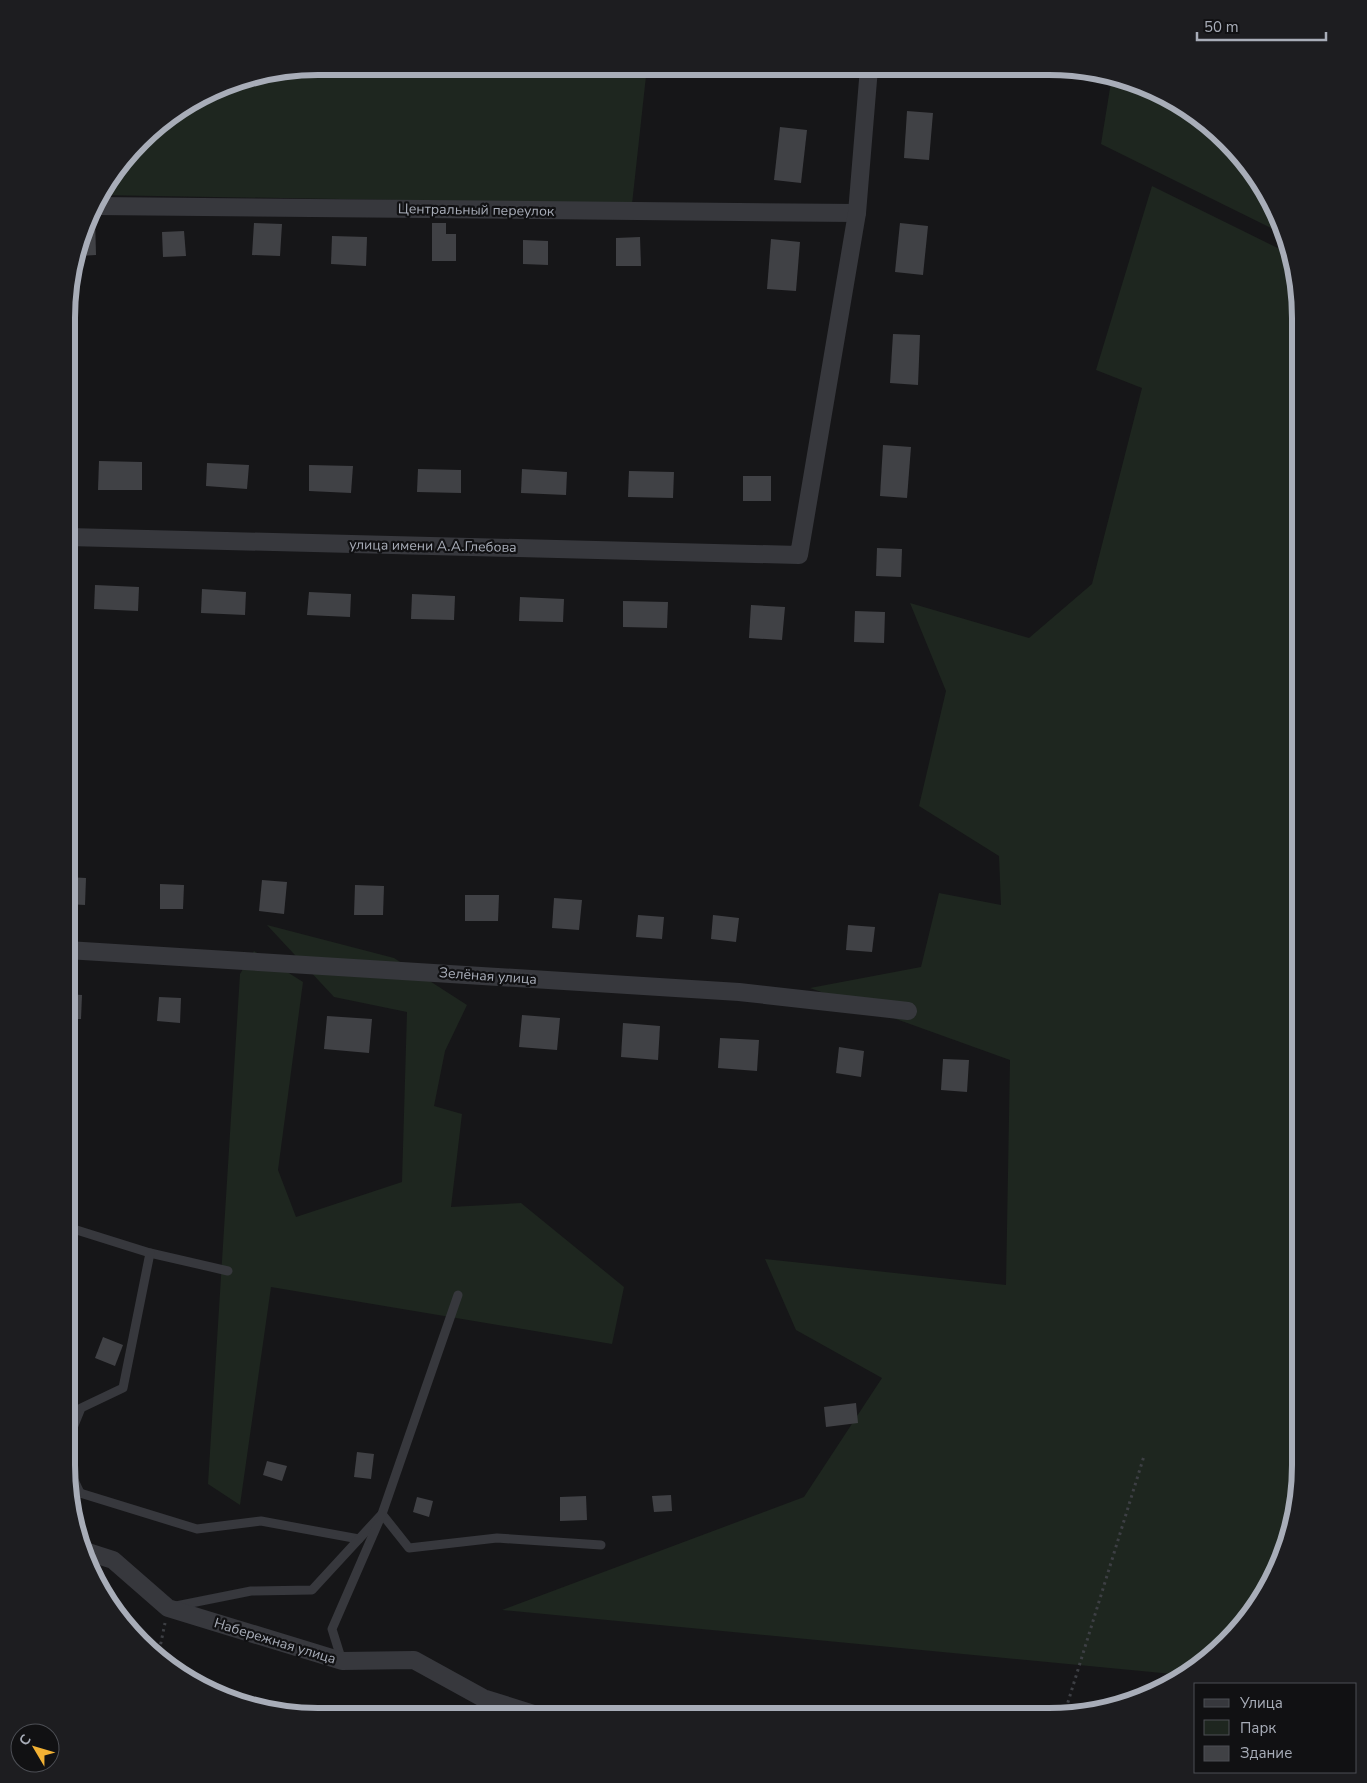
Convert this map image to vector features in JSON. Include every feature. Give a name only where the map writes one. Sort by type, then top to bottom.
[{"type":"street","points":[[857,213],[868,75]]},
{"type":"street","name":"Центральный переулок","points":[[103,206],[857,213]]},
{"type":"street","name":"улица имени А.А.Глебова","points":[[75,537],[799,556],[857,213]]},
{"type":"street","name":"Зелёная улица","points":[[75,950],[739,992],[908,1011]]},
{"type":"street","name":"Набережная улица","points":[[92,1553],[113,1560],[168,1608],[342,1661],[414,1660],[483,1698],[515,1708]]},
{"type":"lane","points":[[75,1230],[150,1253],[228,1272]]},
{"type":"lane","points":[[75,1423],[81,1408],[123,1388],[150,1253]]},
{"type":"lane","points":[[342,1661],[332,1629],[382,1514],[458,1295]]},
{"type":"lane","points":[[76,1485],[80,1493]]},
{"type":"lane","points":[[77,1492],[197,1528],[261,1521],[359,1539]]},
{"type":"lane","points":[[168,1608],[251,1592],[312,1590],[382,1514]]},
{"type":"lane","points":[[382,1514],[409,1548],[497,1538],[601,1545]]},
{"type":"path","points":[[1067,1707],[1144,1456]]},
{"type":"path","points":[[160,1649],[168,1608]]},
{"type":"green space","points":[[318,75],[620,75],[646,76],[632,204],[109,195],[135,158],[170,125],[211,100],[255,83],[287,77]]},
{"type":"green space","points":[[1111,83],[1156,100],[1197,125],[1232,158],[1251,183],[1267,211],[1275,230],[1101,144]]},
{"type":"green space","points":[[1152,186],[1282,250],[1290,287],[1292,318],[1292,1465],[1290,1496],[1284,1528],[1267,1572],[1242,1613],[1221,1637],[1197,1658],[1172,1674],[502,1610],[804,1497],[882,1378],[796,1330],[765,1259],[1006,1285],[1010,1060],[810,988],[921,967],[939,893],[1001,905],[999,856],[919,806],[946,691],[910,603],[1029,638],[1092,584],[1142,388],[1096,370]]},
{"type":"green space","points":[[267,925],[394,958],[467,1005],[445,1051],[434,1106],[462,1114],[451,1207],[521,1203],[624,1287],[612,1344],[271,1287],[240,1505],[208,1484],[240,974],[254,951],[303,982],[278,1170],[296,1217],[402,1182],[407,1012],[334,997]]},
{"type":"building","points":[[907,111],[933,113],[929,160],[904,158]]},
{"type":"building","points":[[780,127],[807,130],[801,183],[774,180]]},
{"type":"building","points":[[95,222],[96,255],[83,256]]},
{"type":"building","points":[[254,223],[282,224],[280,256],[252,255]]},
{"type":"building","points":[[432,223],[446,223],[446,234],[456,234],[456,261],[432,261]]},
{"type":"building","points":[[900,223],[928,226],[923,275],[895,272]]},
{"type":"building","points":[[184,231],[186,256],[163,257],[162,232]]},
{"type":"building","points":[[332,236],[367,237],[366,266],[331,264]]},
{"type":"building","points":[[640,237],[641,266],[616,266],[616,238]]},
{"type":"building","points":[[771,239],[800,242],[796,291],[767,289]]},
{"type":"building","points":[[523,240],[548,241],[548,265],[523,264]]},
{"type":"building","points":[[893,334],[920,335],[918,385],[890,383]]},
{"type":"building","points":[[883,445],[911,447],[907,498],[880,496]]},
{"type":"building","points":[[99,461],[142,462],[142,490],[98,490]]},
{"type":"building","points":[[207,463],[249,465],[247,489],[206,486]]},
{"type":"building","points":[[309,465],[353,466],[351,493],[309,491]]},
{"type":"building","points":[[418,469],[461,470],[461,493],[417,492]]},
{"type":"building","points":[[522,469],[567,472],[566,495],[521,493]]},
{"type":"building","points":[[629,471],[674,472],[673,498],[628,497]]},
{"type":"building","points":[[743,476],[771,476],[771,501],[743,501]]},
{"type":"building","points":[[877,548],[902,549],[901,577],[876,576]]},
{"type":"building","points":[[95,585],[139,587],[138,611],[94,609]]},
{"type":"building","points":[[202,589],[246,592],[245,615],[201,613]]},
{"type":"building","points":[[309,592],[351,594],[350,617],[307,615]]},
{"type":"building","points":[[412,594],[455,596],[454,620],[411,619]]},
{"type":"building","points":[[520,597],[564,599],[563,622],[519,621]]},
{"type":"building","points":[[623,601],[668,602],[667,628],[623,627]]},
{"type":"building","points":[[751,605],[785,607],[782,640],[749,638]]},
{"type":"building","points":[[855,611],[885,612],[884,643],[854,642]]},
{"type":"building","points":[[75,877],[86,878],[85,905],[75,904]]},
{"type":"building","points":[[262,880],[287,882],[284,914],[259,911]]},
{"type":"building","points":[[160,884],[184,885],[183,909],[160,909]]},
{"type":"building","points":[[355,885],[384,886],[383,915],[354,915]]},
{"type":"building","points":[[465,895],[499,895],[498,921],[465,921]]},
{"type":"building","points":[[554,898],[582,900],[579,930],[552,928]]},
{"type":"building","points":[[638,915],[664,917],[662,939],[636,937]]},
{"type":"building","points":[[713,915],[739,918],[736,942],[711,939]]},
{"type":"building","points":[[848,925],[875,927],[872,952],[846,950]]},
{"type":"building","points":[[75,995],[82,995],[81,1019],[75,1019]]},
{"type":"building","points":[[159,997],[181,998],[180,1023],[157,1021]]},
{"type":"building","points":[[522,1015],[560,1018],[557,1050],[519,1047]]},
{"type":"building","points":[[327,1016],[372,1019],[369,1053],[324,1049]]},
{"type":"building","points":[[623,1023],[660,1026],[658,1060],[621,1057]]},
{"type":"building","points":[[720,1038],[759,1040],[757,1071],[718,1068]]},
{"type":"building","points":[[839,1047],[864,1051],[861,1077],[836,1073]]},
{"type":"building","points":[[943,1059],[969,1060],[967,1092],[941,1090]]},
{"type":"building","points":[[103,1337],[123,1345],[115,1366],[95,1358]]},
{"type":"building","points":[[856,1403],[858,1423],[826,1427],[824,1407]]},
{"type":"building","points":[[357,1452],[374,1454],[371,1479],[354,1477]]},
{"type":"building","points":[[267,1461],[287,1466],[282,1481],[263,1475]]},
{"type":"building","points":[[671,1495],[672,1511],[654,1512],[652,1496]]},
{"type":"building","points":[[586,1496],[587,1520],[560,1521],[560,1497]]},
{"type":"building","points":[[417,1497],[433,1501],[429,1517],[413,1512]]}]
